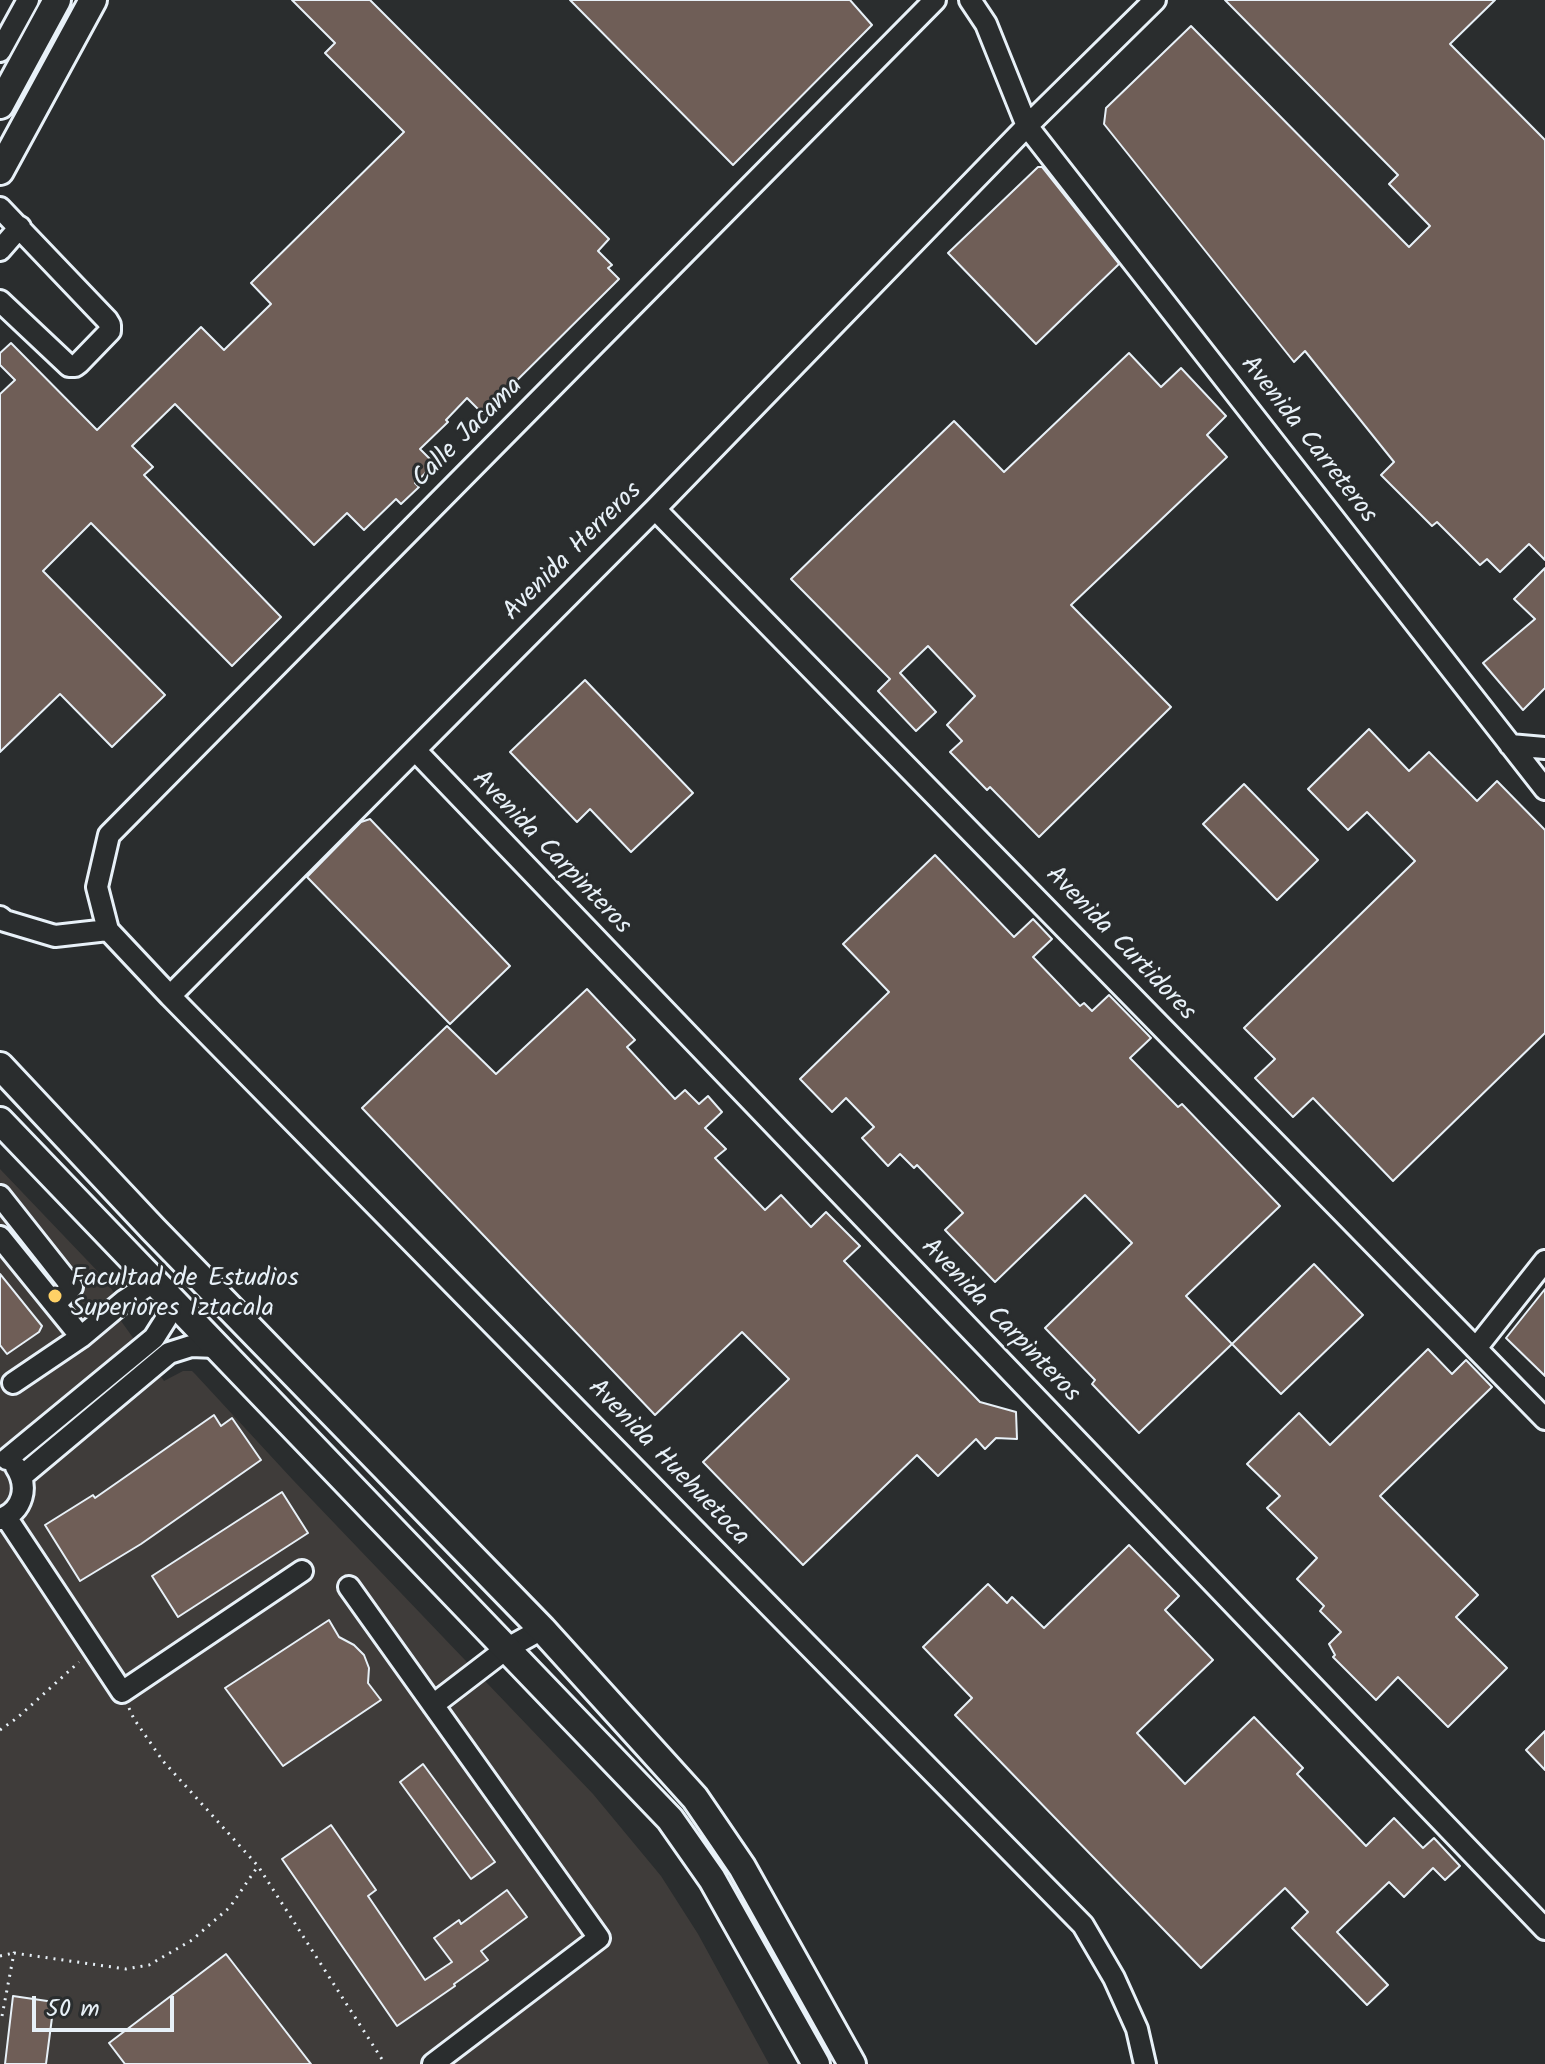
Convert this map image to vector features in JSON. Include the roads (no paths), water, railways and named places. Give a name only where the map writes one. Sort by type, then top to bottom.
[{"type":"main road","points":[[0,105],[57,0]]},
{"type":"main road","points":[[3,157],[93,0]]},
{"type":"main road","points":[[0,1066],[153,1229],[542,1629],[695,1798],[742,1867],[852,2064]]},
{"type":"main road","points":[[0,1121],[670,1819],[712,1879],[816,2064]]},
{"type":"main road","points":[[128,1253],[153,1229]]},
{"type":"street","points":[[0,51],[28,0]]},
{"type":"street","name":"Calle Jacama","points":[[108,930],[97,887],[109,835],[935,0]]},
{"type":"street","points":[[970,0],[986,24],[1027,126]]},
{"type":"street","name":"Avenida Herreros","points":[[170,996],[655,509],[1027,126],[1155,0]]},
{"type":"street","name":"Avenida Carreteros","points":[[1027,126],[1545,789]]},
{"type":"street","points":[[0,208],[107,320],[110,331],[79,363],[69,366],[0,301]]},
{"type":"street","points":[[0,250],[20,227]]},
{"type":"street","name":"Avenida Curtidores","points":[[655,509],[1477,1347],[1537,1399],[1545,1419]]},
{"type":"street","points":[[1510,745],[1545,748]]},
{"type":"street","name":"Avenida Carpinteros","points":[[415,750],[1545,1929]]},
{"type":"street","points":[[0,917],[55,936],[108,930],[170,996]]},
{"type":"street","name":"Avenida Huehuetoca","points":[[170,996],[1083,1925],[1114,1978],[1137,2029],[1145,2064]]},
{"type":"street","points":[[0,1196],[72,1287],[55,1304]]},
{"type":"street","points":[[0,1237],[81,1337]]},
{"type":"street","points":[[1477,1347],[1545,1261]]},
{"type":"street","points":[[13,1383],[81,1337],[124,1301],[162,1289],[169,1308],[161,1329],[3,1458],[13,1463],[22,1476],[24,1488],[16,1510],[3,1518],[122,1692],[302,1571]]},
{"type":"street","points":[[22,1476],[169,1353],[191,1346],[216,1347]]},
{"type":"street","points":[[128,1359],[143,1375]]},
{"type":"street","points":[[349,1587],[599,1938],[433,2064]]},
{"type":"street","points":[[433,1705],[506,1649],[542,1629]]},
{"type":"place","name":"Facultad de Estudios Superiores Iztacala","points":[[55,1296]]}]
